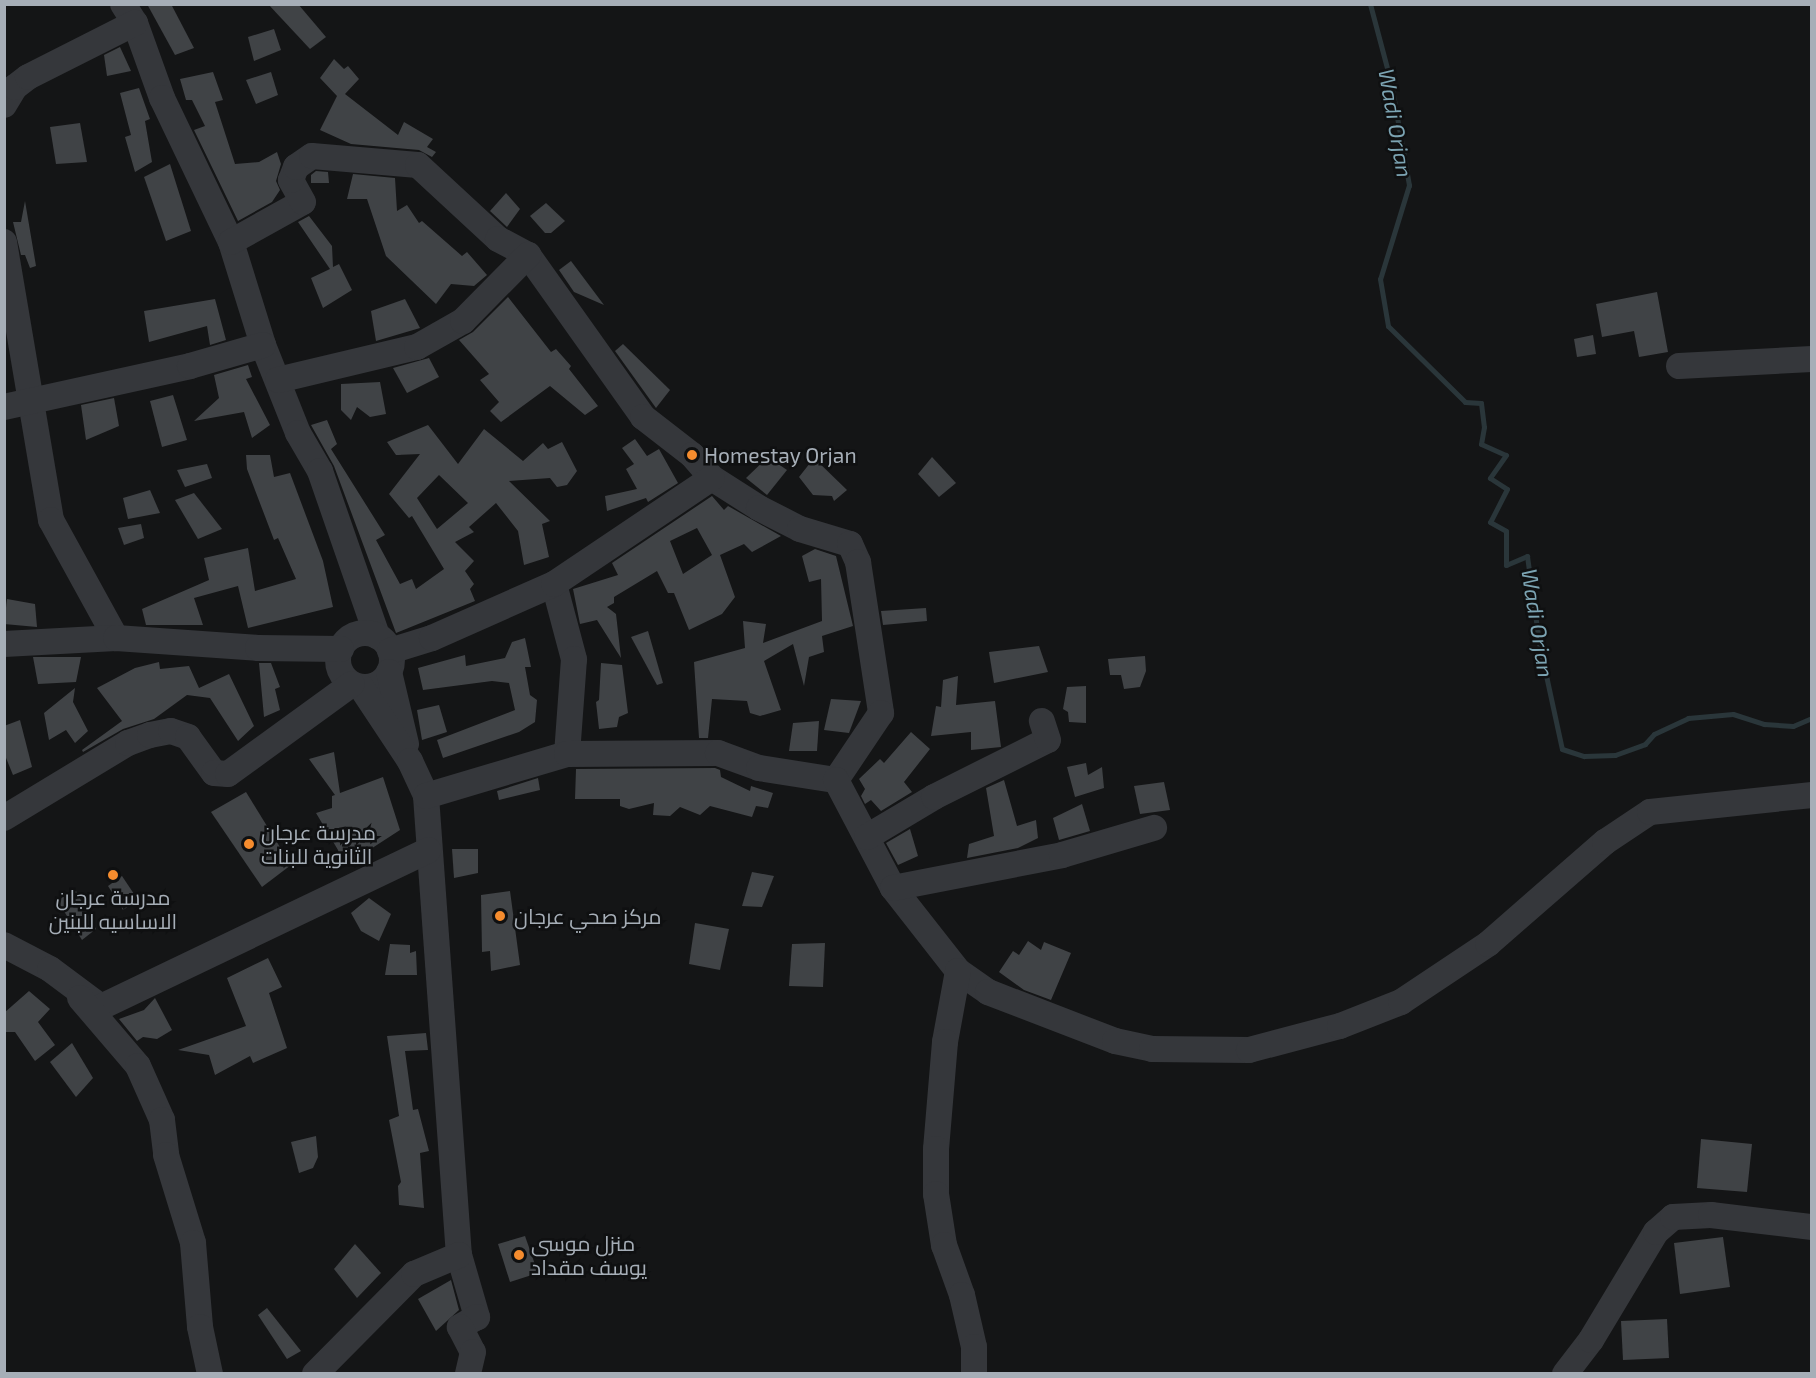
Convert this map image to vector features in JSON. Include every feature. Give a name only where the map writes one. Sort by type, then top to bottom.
[{"type":"street","points":[[4,105],[15,87],[28,77],[129,14],[162,98],[231,242],[263,345],[298,433],[320,471],[385,653],[410,761]]},
{"type":"street","points":[[231,242],[303,202],[291,180],[296,167],[312,156],[418,165],[498,239],[528,255],[643,417],[692,455],[712,478],[800,529],[850,544],[858,562],[881,713],[836,780]]},
{"type":"street","points":[[4,242],[17,404],[51,520],[116,638]]},
{"type":"street","points":[[278,380],[417,347],[463,321],[528,255]]},
{"type":"street","points":[[17,404],[190,366],[263,345]]},
{"type":"street","points":[[1679,366],[1812,359]]},
{"type":"street","points":[[468,1374],[473,1352],[460,1327],[477,1317],[459,1255],[458,1193],[442,1056],[426,796],[410,761],[356,685],[339,669],[341,649],[352,636],[385,653],[432,638],[554,584],[712,478]]},
{"type":"street","points":[[554,584],[574,659],[567,754]]},
{"type":"street","points":[[4,644],[116,638],[258,648],[341,649]]},
{"type":"street","points":[[4,818],[128,743],[150,735],[171,731],[188,737],[214,773],[228,774],[356,685],[372,686],[385,653]]},
{"type":"street","points":[[867,837],[934,797],[1048,740],[1042,721]]},
{"type":"street","points":[[426,796],[567,754],[718,753],[759,768],[836,780]]},
{"type":"street","points":[[836,780],[893,888],[958,971],[988,993],[1114,1041],[1152,1049],[1250,1050],[1340,1026],[1401,1002],[1488,944],[1605,842],[1650,812],[1812,795]]},
{"type":"street","points":[[893,888],[1062,855],[1154,828]]},
{"type":"street","points":[[4,945],[50,969],[72,988],[101,1007],[428,850]]},
{"type":"street","points":[[958,971],[945,1042],[936,1149],[936,1194],[944,1245],[962,1295],[974,1347],[974,1374]]},
{"type":"street","points":[[72,988],[138,1066],[162,1120],[165,1155],[193,1243],[200,1327],[210,1374]]},
{"type":"street","points":[[1565,1374],[1591,1340],[1656,1232],[1673,1216],[1711,1215],[1812,1227]]},
{"type":"street","points":[[315,1374],[414,1274],[459,1255]]},
{"type":"building","points":[[147,4],[171,4],[194,48],[175,55]]},
{"type":"building","points":[[268,4],[298,4],[326,37],[310,49]]},
{"type":"building","points":[[274,29],[281,50],[254,61],[248,37]]},
{"type":"building","points":[[120,47],[131,71],[107,76],[104,55]]},
{"type":"building","points":[[334,59],[344,69],[348,66],[359,79],[345,94],[398,135],[404,122],[433,139],[427,147],[436,152],[432,157],[419,150],[351,144],[320,130],[337,96],[320,78]]},
{"type":"building","points":[[213,72],[223,100],[215,102],[235,164],[259,162],[277,152],[281,164],[276,181],[280,190],[272,202],[238,221],[194,130],[205,126],[192,100],[186,100],[180,79]]},
{"type":"building","points":[[271,72],[278,95],[256,104],[246,80]]},
{"type":"building","points":[[139,88],[150,119],[145,121],[152,162],[135,172],[125,137],[131,135],[120,93]]},
{"type":"building","points":[[80,123],[87,162],[56,164],[50,127]]},
{"type":"building","points":[[170,164],[191,231],[166,241],[144,177]]},
{"type":"building","points":[[316,171],[328,172],[329,183],[311,183],[311,175]]},
{"type":"building","points":[[353,174],[395,178],[397,211],[407,205],[419,223],[422,221],[462,256],[467,252],[487,275],[474,286],[451,284],[436,304],[386,256],[367,199],[347,199]]},
{"type":"building","points":[[506,193],[520,209],[507,227],[490,211]]},
{"type":"building","points":[[25,201],[36,266],[30,268],[25,255],[21,255],[13,222],[21,222]]},
{"type":"building","points":[[546,203],[565,221],[551,233],[545,233],[530,216]]},
{"type":"building","points":[[309,216],[332,246],[333,267],[339,264],[352,290],[323,308],[311,278],[330,269],[298,222]]},
{"type":"building","points":[[571,261],[604,305],[574,292],[559,270]]},
{"type":"building","points":[[1657,292],[1668,352],[1639,357],[1634,331],[1602,337],[1596,304]]},
{"type":"building","points":[[508,297],[551,352],[556,349],[571,366],[569,369],[598,406],[585,415],[550,386],[501,422],[490,411],[499,402],[480,380],[489,374],[459,340],[473,332]]},
{"type":"building","points":[[215,299],[226,340],[210,345],[207,326],[149,342],[144,311]]},
{"type":"building","points":[[405,299],[420,328],[376,341],[371,311]]},
{"type":"building","points":[[1593,335],[1596,354],[1577,357],[1574,339]]},
{"type":"building","points":[[623,344],[670,390],[656,408],[615,351]]},
{"type":"building","points":[[429,358],[439,377],[407,393],[393,368]]},
{"type":"building","points":[[248,365],[252,377],[246,379],[270,425],[252,438],[244,412],[194,421],[219,398],[214,375]]},
{"type":"building","points":[[380,382],[386,414],[370,417],[357,407],[351,420],[341,410],[341,384]]},
{"type":"building","points":[[173,395],[187,440],[162,447],[150,401]]},
{"type":"building","points":[[114,398],[119,426],[86,440],[81,405]]},
{"type":"building","points":[[327,420],[337,444],[331,449],[385,535],[376,540],[400,584],[412,579],[416,589],[444,569],[412,516],[409,518],[389,494],[420,454],[396,455],[387,442],[428,425],[458,464],[484,429],[523,461],[543,443],[548,449],[562,442],[577,471],[567,485],[557,487],[550,478],[509,481],[550,521],[542,524],[549,557],[524,565],[518,531],[496,503],[469,527],[474,532],[455,542],[474,561],[465,571],[474,584],[470,589],[475,601],[396,633],[334,466],[311,425]],"holes":[[[439,475],[468,503],[437,529],[417,498]]]},
{"type":"building","points":[[635,439],[647,456],[659,449],[678,483],[648,502],[646,498],[607,511],[605,496],[637,489],[626,469],[634,464],[622,448]]},
{"type":"building","points":[[246,455],[270,455],[274,477],[290,473],[323,561],[333,607],[248,628],[238,586],[194,598],[203,625],[146,625],[142,609],[209,580],[204,558],[248,548],[255,591],[296,579],[278,538],[274,540],[247,469]]},
{"type":"building","points":[[768,457],[787,470],[767,495],[746,478]]},
{"type":"building","points":[[932,457],[956,483],[939,497],[918,474]]},
{"type":"building","points":[[814,458],[847,490],[834,501],[832,496],[813,495],[799,477]]},
{"type":"building","points":[[207,464],[212,478],[185,487],[177,470]]},
{"type":"building","points":[[150,490],[160,513],[128,519],[123,498]]},
{"type":"building","points":[[194,493],[222,529],[198,539],[175,500]]},
{"type":"building","points":[[712,496],[724,510],[728,506],[781,536],[752,552],[744,544],[720,555],[735,597],[722,614],[689,630],[674,593],[668,593],[657,571],[614,597],[614,603],[607,607],[616,614],[621,658],[597,620],[580,624],[573,589],[618,575],[612,563]],"holes":[[[697,528],[712,555],[683,574],[670,541]]]},
{"type":"building","points":[[141,524],[144,538],[124,545],[118,528]]},
{"type":"building","points":[[815,549],[836,556],[853,626],[822,636],[824,652],[809,657],[804,686],[793,644],[764,661],[781,710],[760,716],[750,713],[747,701],[712,699],[708,738],[699,738],[694,662],[745,648],[743,621],[766,624],[763,643],[822,621],[821,579],[809,582],[802,556]]},
{"type":"building","points":[[7,599],[35,604],[37,627],[4,624]]},
{"type":"building","points":[[926,608],[927,621],[883,625],[881,611]]},
{"type":"building","points":[[648,631],[663,683],[657,685],[631,637]]},
{"type":"building","points":[[525,638],[531,667],[525,667],[530,695],[537,700],[535,722],[519,732],[443,758],[437,740],[515,710],[509,683],[492,681],[423,690],[418,668],[465,655],[466,666],[505,658],[512,642]]},
{"type":"building","points":[[1039,646],[1048,672],[994,683],[989,652]]},
{"type":"building","points":[[1145,656],[1146,671],[1140,687],[1124,689],[1121,675],[1110,675],[1108,659]]},
{"type":"building","points":[[33,657],[81,657],[76,682],[38,684]]},
{"type":"building","points":[[159,662],[160,669],[189,666],[199,688],[229,674],[254,726],[238,741],[210,698],[187,695],[154,719],[123,729],[83,752],[82,750],[122,721],[97,688],[135,668]]},
{"type":"building","points":[[259,663],[271,663],[280,687],[275,689],[280,710],[264,717]]},
{"type":"building","points":[[601,663],[622,665],[628,713],[619,717],[617,727],[599,729],[596,702],[599,700]]},
{"type":"building","points":[[958,676],[956,705],[995,701],[1001,747],[971,750],[971,732],[931,736],[936,706],[941,707],[943,680]]},
{"type":"building","points":[[1086,686],[1086,723],[1069,722],[1068,712],[1063,709],[1067,687]]},
{"type":"building","points":[[75,688],[73,702],[88,731],[75,743],[66,730],[49,740],[44,713]]},
{"type":"building","points":[[831,699],[861,701],[849,733],[824,730]]},
{"type":"building","points":[[439,705],[447,732],[422,740],[417,710]]},
{"type":"building","points":[[20,720],[32,767],[13,775],[4,753],[4,726]]},
{"type":"building","points":[[819,721],[817,751],[789,751],[793,723]]},
{"type":"building","points":[[911,732],[930,749],[904,782],[912,792],[881,811],[871,800],[865,804],[861,796],[865,789],[859,779],[880,759],[884,763]]},
{"type":"building","points":[[334,752],[340,793],[383,777],[400,830],[343,867],[338,850],[316,813],[332,808],[332,796],[335,795],[309,759]]},
{"type":"building","points":[[1086,763],[1088,775],[1102,767],[1104,788],[1075,797],[1067,767]]},
{"type":"building","points":[[715,768],[720,770],[721,777],[750,791],[751,786],[773,793],[768,808],[756,806],[752,817],[710,806],[700,815],[680,807],[670,816],[653,815],[654,803],[629,809],[620,806],[620,799],[575,799],[576,769]]},
{"type":"building","points":[[538,778],[540,790],[499,800],[497,791]]},
{"type":"building","points":[[1004,780],[1017,826],[1036,820],[1038,838],[1018,848],[967,858],[969,844],[994,836],[986,788]]},
{"type":"building","points":[[1164,782],[1170,810],[1140,814],[1134,786]]},
{"type":"building","points":[[246,792],[291,865],[262,887],[211,812]]},
{"type":"building","points":[[1082,804],[1090,831],[1059,840],[1053,818]]},
{"type":"building","points":[[910,829],[918,856],[898,865],[886,843]]},
{"type":"building","points":[[452,849],[478,849],[478,873],[454,878]]},
{"type":"building","points":[[752,872],[774,876],[762,907],[742,906]]},
{"type":"building","points":[[122,876],[138,900],[123,910],[108,886]]},
{"type":"building","points":[[76,891],[96,929],[82,940],[57,900]]},
{"type":"building","points":[[510,891],[520,965],[491,971],[490,951],[482,952],[481,895]]},
{"type":"building","points":[[369,898],[391,914],[379,941],[361,931],[351,913]]},
{"type":"building","points":[[695,923],[729,929],[720,970],[689,964]]},
{"type":"building","points":[[1028,941],[1041,950],[1044,942],[1071,953],[1051,1000],[1024,990],[999,972],[1013,951],[1019,955]]},
{"type":"building","points":[[825,943],[823,987],[789,986],[792,944]]},
{"type":"building","points":[[390,944],[410,945],[410,953],[416,951],[417,975],[385,975]]},
{"type":"building","points":[[268,958],[282,987],[269,993],[287,1048],[253,1063],[250,1056],[215,1075],[209,1055],[178,1050],[246,1026],[227,978]]},
{"type":"building","points":[[29,991],[50,1009],[38,1022],[55,1045],[35,1061],[15,1032],[4,1032],[4,1013]]},
{"type":"building","points":[[155,998],[172,1030],[157,1039],[143,1037],[137,1041],[119,1019],[144,1010]]},
{"type":"building","points":[[426,1033],[428,1050],[405,1051],[413,1110],[418,1109],[429,1151],[420,1153],[424,1208],[399,1205],[398,1186],[401,1182],[389,1120],[399,1116],[387,1036]]},
{"type":"building","points":[[72,1043],[93,1078],[76,1097],[50,1062]]},
{"type":"building","points":[[316,1136],[318,1157],[313,1168],[299,1173],[291,1142]]},
{"type":"building","points":[[1701,1139],[1752,1144],[1747,1192],[1697,1188]]},
{"type":"building","points":[[525,1236],[538,1273],[510,1282],[498,1244]]},
{"type":"building","points":[[1723,1237],[1730,1287],[1680,1294],[1674,1243]]},
{"type":"building","points":[[355,1244],[381,1273],[357,1298],[334,1269]]},
{"type":"building","points":[[451,1280],[459,1310],[436,1331],[418,1299]]},
{"type":"building","points":[[267,1308],[301,1351],[287,1359],[258,1315]]},
{"type":"building","points":[[1667,1319],[1669,1358],[1623,1360],[1621,1321]]},
{"type":"waterway","name":"Wadi Orjan","points":[[1370,4],[1391,83],[1409,185],[1380,279],[1388,326],[1465,402],[1481,403],[1484,427],[1481,444],[1506,455],[1490,478],[1507,489],[1490,522],[1506,531],[1506,565],[1527,556],[1539,643],[1562,749],[1584,756],[1615,755],[1645,744],[1654,734],[1688,718],[1733,714],[1764,724],[1793,726],[1812,718]]},
{"type":"place","name":"Homestay Orjan","points":[[692,455]]},
{"type":"place","name":"مدرسة عرجان الثانوية للبنات","points":[[249,844]]},
{"type":"place","name":"مدرسة عرجان الاساسيه للبنين","points":[[113,875]]},
{"type":"place","name":"مركز صحي عرجان","points":[[500,916]]},
{"type":"place","name":"منزل موسى يوسف مقداد","points":[[519,1255]]}]
